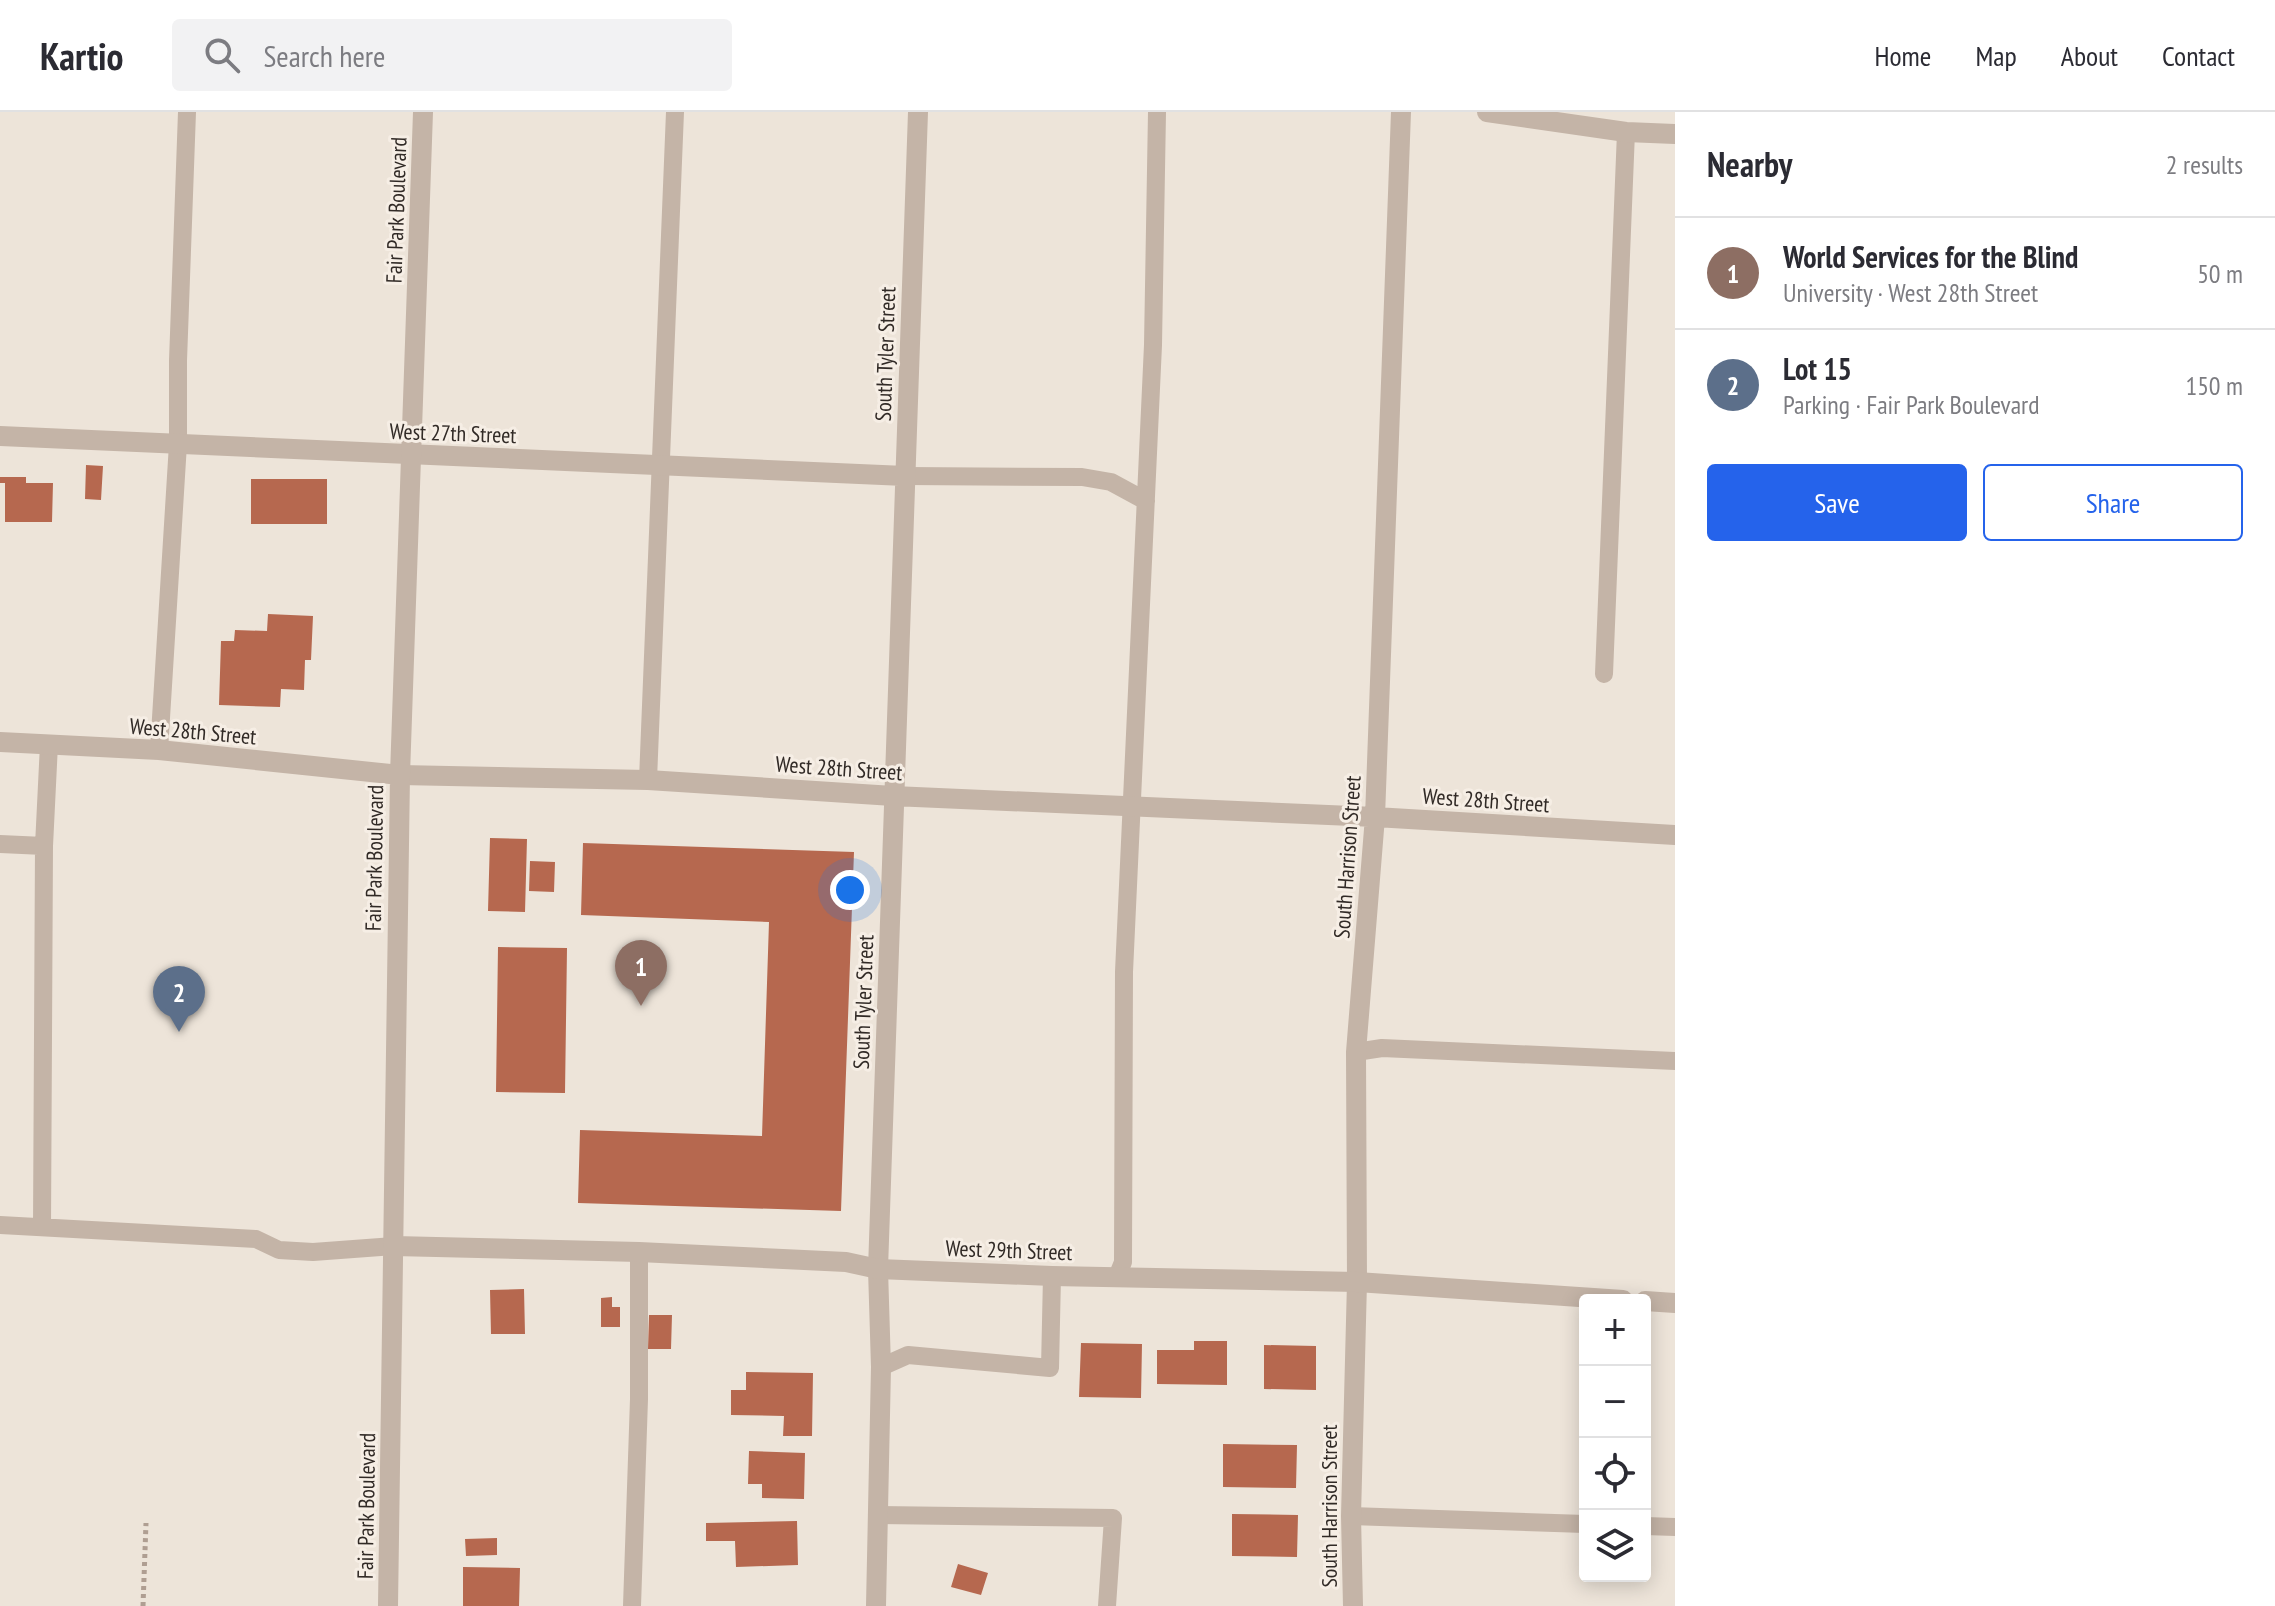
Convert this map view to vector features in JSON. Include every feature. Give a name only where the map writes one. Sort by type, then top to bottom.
[{"type":"street","name":"Fair Park Boulevard","points":[[388,1606],[400,775],[423,112]]},
{"type":"street","name":"South Tyler Street","points":[[876,1606],[881,1367],[878,1269],[918,112]]},
{"type":"street","name":"South Harrison Street","points":[[1353,1606],[1351,1516],[1357,1282],[1356,1052],[1375,817],[1401,112]]},
{"type":"street","points":[[1487,112],[1626,132],[1675,134]]},
{"type":"street","name":"West 27th Street","points":[[0,436],[905,476]]},
{"type":"street","name":"West 28th Street","points":[[0,742],[159,750],[400,775],[648,780],[893,796],[1375,817],[1675,835]]},
{"type":"street","name":"West 29th Street","points":[[394,1246],[639,1252],[846,1262],[878,1269],[1052,1276],[1357,1282],[1579,1297]]},
{"type":"street","points":[[1651,1301],[1675,1303]]},
{"type":"lane","points":[[159,750],[178,444],[187,112]]},
{"type":"lane","points":[[648,780],[675,112]]},
{"type":"lane","points":[[1117,1277],[1123,1262],[1124,972],[1153,345],[1157,112]]},
{"type":"lane","points":[[1604,674],[1626,132]]},
{"type":"lane","points":[[905,476],[1082,477],[1111,482],[1146,501]]},
{"type":"lane","points":[[42,1227],[44,846],[49,744]]},
{"type":"lane","points":[[0,844],[44,846]]},
{"type":"lane","points":[[1356,1052],[1382,1048],[1675,1061]]},
{"type":"lane","points":[[0,1225],[256,1239],[279,1250],[313,1252],[394,1246]]},
{"type":"lane","points":[[632,1606],[639,1399],[639,1252]]},
{"type":"lane","points":[[881,1367],[908,1355],[1050,1368],[1052,1276]]},
{"type":"lane","points":[[878,1515],[1113,1518],[1107,1606]]},
{"type":"lane","points":[[1351,1516],[1579,1524]]},
{"type":"lane","points":[[1651,1526],[1675,1527]]},
{"type":"path","points":[[143,1606],[146,1523]]},
{"type":"building","points":[[86,465],[103,466],[101,500],[85,499]]},
{"type":"building","points":[[0,477],[26,477],[26,483],[53,483],[52,522],[5,522],[5,483],[0,483]]},
{"type":"building","points":[[251,479],[327,479],[327,524],[251,524]]},
{"type":"building","points":[[268,614],[313,616],[311,660],[305,660],[304,690],[281,689],[280,707],[219,705],[221,641],[234,641],[235,630],[267,631]]},
{"type":"building","points":[[490,838],[527,839],[525,912],[488,911]]},
{"type":"building","points":[[583,843],[854,852],[841,1211],[578,1203],[580,1130],[762,1136],[769,922],[581,915]]},
{"type":"building","points":[[530,861],[555,862],[554,892],[529,891]]},
{"type":"building","points":[[498,947],[567,948],[565,1093],[496,1092]]},
{"type":"building","points":[[524,1289],[525,1334],[491,1334],[490,1290]]},
{"type":"building","points":[[612,1297],[612,1307],[620,1307],[620,1327],[601,1327],[601,1298]]},
{"type":"building","points":[[649,1315],[672,1315],[671,1349],[648,1349]]},
{"type":"building","points":[[1194,1341],[1227,1341],[1227,1385],[1157,1384],[1157,1350],[1194,1350]]},
{"type":"building","points":[[1081,1343],[1142,1344],[1141,1398],[1079,1397]]},
{"type":"building","points":[[1264,1345],[1316,1346],[1316,1390],[1264,1389]]},
{"type":"building","points":[[746,1372],[813,1373],[812,1436],[783,1436],[784,1416],[731,1415],[731,1390],[746,1390]]},
{"type":"building","points":[[1223,1444],[1297,1445],[1296,1488],[1223,1487]]},
{"type":"building","points":[[749,1451],[805,1453],[804,1499],[762,1498],[762,1484],[748,1484]]},
{"type":"building","points":[[1232,1514],[1298,1515],[1297,1557],[1232,1556]]},
{"type":"building","points":[[797,1521],[798,1565],[736,1567],[735,1541],[706,1541],[706,1523]]},
{"type":"building","points":[[497,1538],[497,1555],[466,1556],[465,1539]]},
{"type":"building","points":[[958,1564],[988,1573],[981,1595],[951,1587]]},
{"type":"building","points":[[463,1567],[520,1568],[519,1606],[463,1606]]},
{"type":"place","name":"World Services for the Blind","points":[[641,1006]]},
{"type":"place","name":"Lot 15","points":[[179,1032]]}]
